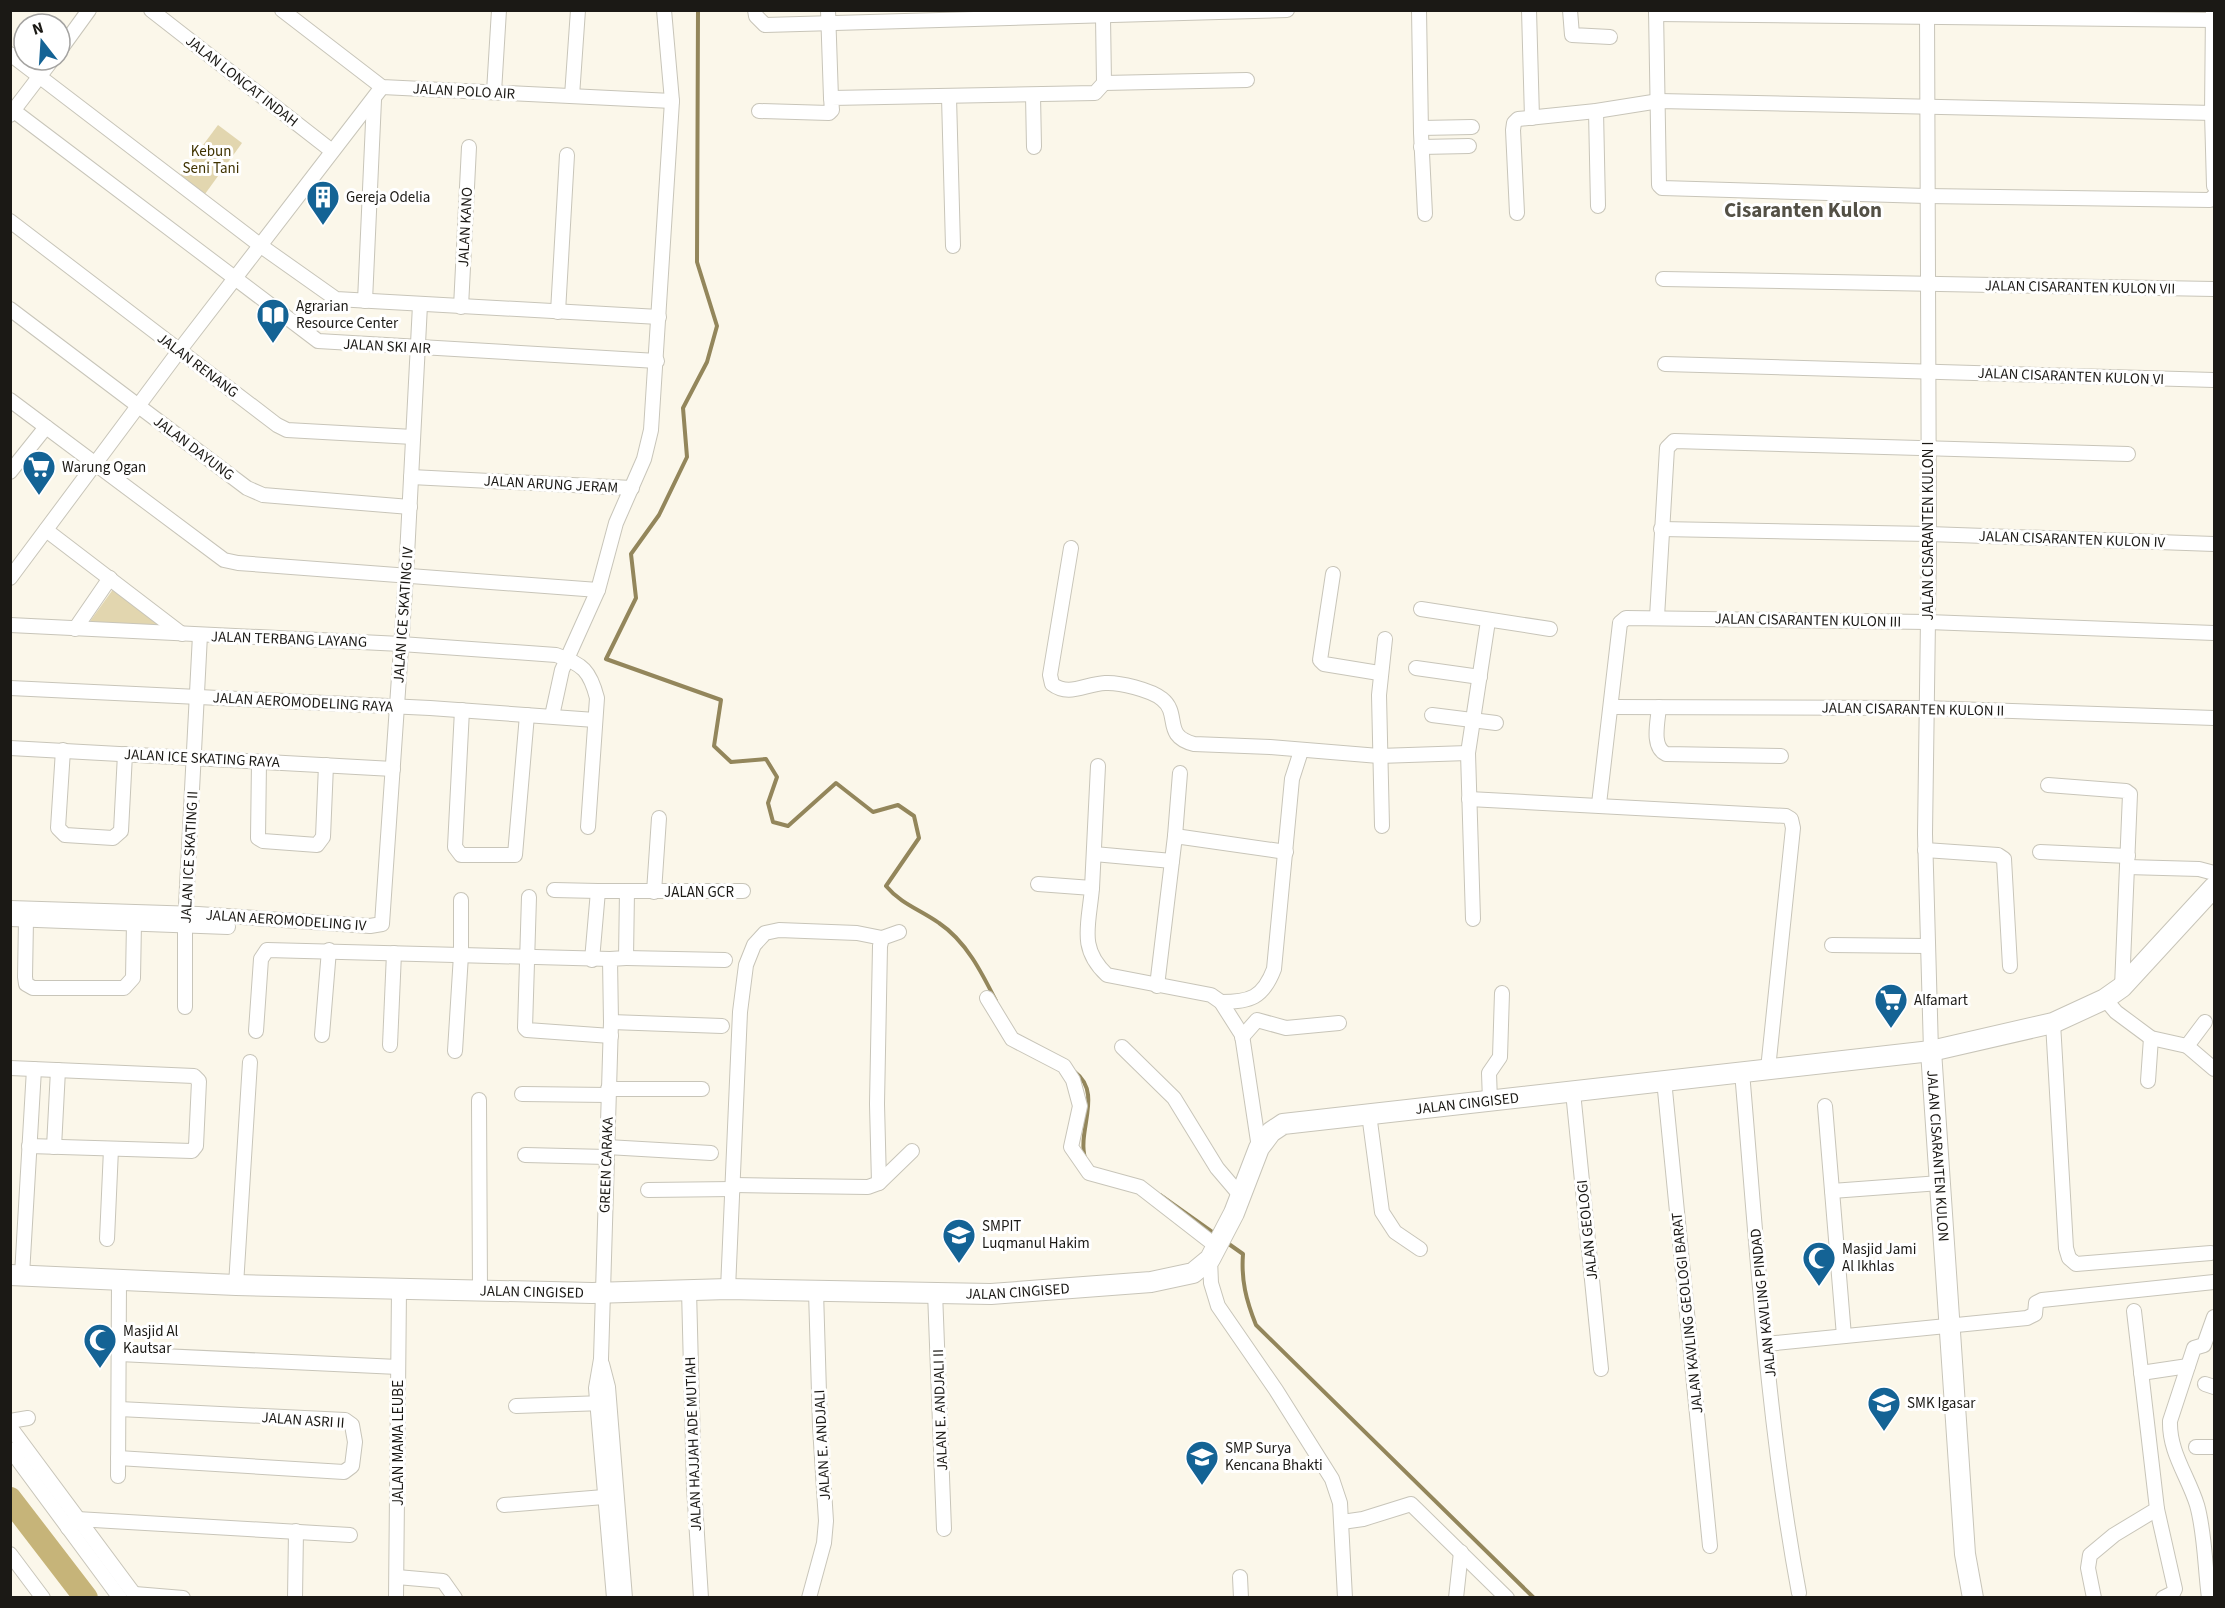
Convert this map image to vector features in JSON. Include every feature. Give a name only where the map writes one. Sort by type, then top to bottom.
[{"type":"main road","name":"JALAN CISARANTEN KULON","points":[[1973,1598],[1965,1554],[1952,1324],[1931,1051],[2053,1023],[2105,999],[2122,987],[2214,887]]},
{"type":"main road","name":"JALAN CINGISED","points":[[16,1275],[119,1286],[236,1285],[602,1293],[728,1289],[991,1294],[1151,1282],[1193,1273],[1216,1246],[1259,1148],[1271,1132],[1283,1124],[1931,1051]]},
{"type":"street","points":[[72,33],[89,10]]},
{"type":"street","name":"JALAN LONCAT INDAH","points":[[151,10],[332,151]]},
{"type":"street","points":[[10,578],[179,351],[382,87],[282,10]]},
{"type":"street","points":[[494,92],[499,10]]},
{"type":"street","points":[[572,96],[578,10]]},
{"type":"street","name":"JALAN ARUNG JERAM","points":[[411,477],[632,488],[651,430],[657,361],[672,101],[664,10]]},
{"type":"street","points":[[755,10],[756,16],[765,25],[829,17],[1103,17],[1287,10]]},
{"type":"street","points":[[1419,10],[1421,147],[1425,214]]},
{"type":"street","points":[[1529,10],[1532,118]]},
{"type":"street","points":[[1570,10],[1572,35],[1610,37]]},
{"type":"street","points":[[1656,12],[1927,13],[2214,17],[2213,194],[1926,196],[1694,190],[1662,188],[1659,185],[1656,12]]},
{"type":"street","name":"JALAN CISARANTEN KULON I","points":[[1927,13],[1925,107],[1929,534],[1925,850],[1926,946],[1931,1051]]},
{"type":"street","points":[[759,111],[829,113],[832,110],[829,17]]},
{"type":"street","points":[[831,98],[1033,96],[1095,93],[1102,88],[1104,83],[1103,17]]},
{"type":"street","points":[[10,54],[261,246],[336,299],[659,317]]},
{"type":"street","points":[[12,111],[43,72]]},
{"type":"street","points":[[1104,83],[1247,80]]},
{"type":"street","name":"JALAN POLO AIR","points":[[382,87],[672,101]]},
{"type":"street","points":[[1033,96],[1034,147]]},
{"type":"street","points":[[949,97],[953,246]]},
{"type":"street","points":[[365,301],[374,100]]},
{"type":"street","points":[[1517,213],[1514,123],[1518,119],[1596,111],[1659,100],[2213,113]]},
{"type":"street","name":"JALAN SKI AIR","points":[[12,111],[318,341],[657,361]]},
{"type":"street","points":[[1596,111],[1598,206]]},
{"type":"street","points":[[1421,128],[1472,127]]},
{"type":"street","points":[[1421,147],[1469,146]]},
{"type":"street","name":"JALAN KANO","points":[[461,307],[469,147]]},
{"type":"street","points":[[558,312],[567,155]]},
{"type":"street","name":"JALAN RENANG","points":[[10,221],[179,351],[287,430],[412,437]]},
{"type":"street","name":"JALAN CISARANTEN KULON VII","points":[[1663,279],[2214,289]]},
{"type":"street","name":"JALAN ICE SKATING IV","points":[[382,924],[406,575],[420,305]]},
{"type":"street","name":"JALAN DAYUNG","points":[[10,309],[247,488],[263,495],[410,507]]},
{"type":"street","name":"JALAN CISARANTEN KULON VI","points":[[1665,364],[2214,380]]},
{"type":"street","points":[[10,400],[224,560],[597,590]]},
{"type":"street","points":[[10,472],[46,427]]},
{"type":"street","points":[[1656,617],[1667,448],[1674,441],[2128,454]]},
{"type":"street","points":[[552,716],[557,685],[597,590],[616,523],[632,488]]},
{"type":"street","name":"JALAN CISARANTEN KULON IV","points":[[1661,529],[1929,534],[2214,544]]},
{"type":"street","points":[[46,530],[182,634]]},
{"type":"street","points":[[1071,548],[1050,675],[1052,684],[1059,690],[1068,691],[1102,683],[1116,683],[1162,698],[1169,707],[1176,736],[1188,743],[1379,756],[1468,753]]},
{"type":"street","points":[[1333,574],[1320,660],[1324,664],[1379,673]]},
{"type":"street","points":[[75,628],[110,578]]},
{"type":"street","points":[[1421,609],[1550,629]]},
{"type":"street","name":"JALAN CISARANTEN KULON III","points":[[1611,707],[1620,624],[1626,618],[1928,622],[2214,633]]},
{"type":"street","points":[[1473,919],[1468,753],[1488,621]]},
{"type":"street","name":"JALAN TERBANG LAYANG","points":[[10,625],[401,644],[556,655],[567,658]]},
{"type":"street","name":"JALAN ICE SKATING II","points":[[185,1008],[190,918],[193,758],[200,635]]},
{"type":"street","points":[[1382,826],[1379,673],[1385,639]]},
{"type":"street","points":[[567,658],[587,670],[597,698],[588,827]]},
{"type":"street","points":[[1416,668],[1480,677]]},
{"type":"street","name":"JALAN AEROMODELING RAYA","points":[[10,688],[397,706],[595,720]]},
{"type":"street","points":[[1599,804],[1611,707]]},
{"type":"street","name":"JALAN CISARANTEN KULON II","points":[[1611,707],[1925,708],[2214,718]]},
{"type":"street","points":[[1659,707],[1657,743],[1661,751],[1666,754],[1781,756]]},
{"type":"street","points":[[462,710],[455,847],[461,855],[515,855],[527,714]]},
{"type":"street","points":[[1432,716],[1497,723]]},
{"type":"street","name":"JALAN ICE SKATING RAYA","points":[[10,748],[393,769]]},
{"type":"street","points":[[63,750],[58,828],[66,835],[77,836],[113,838],[121,831],[125,754]]},
{"type":"street","points":[[1221,1002],[1245,1002],[1268,984],[1274,969],[1292,779],[1301,752]]},
{"type":"street","points":[[259,762],[258,838],[262,841],[317,845],[323,837],[326,765]]},
{"type":"street","points":[[1098,766],[1087,946],[1095,963],[1107,975],[1211,995],[1221,1002],[1242,1036]]},
{"type":"street","points":[[1157,986],[1180,773]]},
{"type":"street","points":[[2048,785],[2126,791],[2130,794],[2122,987]]},
{"type":"street","points":[[1469,799],[1599,804],[1786,816],[1791,819],[1793,828],[1768,1069]]},
{"type":"street","points":[[654,892],[659,818]]},
{"type":"street","points":[[1174,836],[1286,852]]},
{"type":"street","points":[[1925,850],[1998,855],[2004,859],[2010,966]]},
{"type":"street","points":[[2040,852],[2199,869],[2214,873]]},
{"type":"street","points":[[1094,854],[1172,861]]},
{"type":"street","points":[[1038,884],[1092,888]]},
{"type":"street","name":"JALAN GCR","points":[[554,890],[743,891]]},
{"type":"street","points":[[592,960],[598,891]]},
{"type":"street","points":[[626,958],[627,891]]},
{"type":"street","points":[[529,897],[527,1030],[722,1026]]},
{"type":"street","points":[[455,1051],[461,954],[461,900]]},
{"type":"street","name":"JALAN AEROMODELING IV","points":[[10,908],[370,926],[382,924]]},
{"type":"street","name":"JALAN AEROMODELING IV","points":[[10,919],[135,922],[190,918],[228,927]]},
{"type":"street","points":[[26,920],[25,977],[26,984],[33,988],[124,988],[133,978],[135,922]]},
{"type":"street","points":[[728,1289],[740,1011],[746,965],[754,945],[765,933],[779,930],[857,933],[882,939],[899,932]]},
{"type":"street","points":[[879,1183],[877,1104],[882,939]]},
{"type":"street","points":[[1832,945],[1926,946]]},
{"type":"street","points":[[256,1031],[263,954],[267,950],[461,954],[592,960],[626,958],[725,960]]},
{"type":"street","points":[[322,1035],[329,950]]},
{"type":"street","points":[[390,1044],[394,953]]},
{"type":"street","name":"GREEN CARAKA","points":[[603,1399],[602,1293],[611,1029],[610,959]]},
{"type":"street","points":[[1490,1101],[1489,1073],[1500,1057],[1502,993]]},
{"type":"street","points":[[987,998],[1012,1039],[1064,1066],[1073,1080],[1080,1106],[1071,1147],[1089,1173],[1140,1187],[1216,1246],[1211,1283],[1218,1306],[1327,1469],[1337,1492],[1342,1522],[1345,1598]]},
{"type":"street","points":[[2105,999],[2116,1012],[2151,1038],[2187,1046],[2214,1069]]},
{"type":"street","points":[[1245,1002],[1242,1036],[1259,1148]]},
{"type":"street","points":[[1242,1036],[1257,1020],[1286,1028],[1339,1023]]},
{"type":"street","points":[[2187,1046],[2205,1022]]},
{"type":"street","points":[[2053,1023],[2066,1248],[2069,1258],[2076,1264],[2211,1252]]},
{"type":"street","points":[[2148,1081],[2151,1038]]},
{"type":"street","points":[[1122,1047],[1174,1098],[1217,1168],[1240,1195]]},
{"type":"street","points":[[236,1285],[250,1062]]},
{"type":"street","points":[[10,1068],[197,1078],[195,1149],[29,1146]]},
{"type":"street","points":[[16,1275],[34,1069]]},
{"type":"street","points":[[54,1147],[58,1070]]},
{"type":"street","name":"JALAN KAVLING PINDAD","points":[[1742,1072],[1766,1344],[1788,1533],[1799,1593]]},
{"type":"street","name":"JALAN KAVLING GEOLOGI BARAT","points":[[1664,1080],[1710,1546]]},
{"type":"street","points":[[522,1094],[702,1089]]},
{"type":"street","name":"JALAN GEOLOGI","points":[[1573,1092],[1601,1369]]},
{"type":"street","points":[[479,1100],[480,1292]]},
{"type":"street","points":[[1825,1106],[1844,1336]]},
{"type":"street","points":[[1369,1113],[1382,1212],[1395,1232],[1420,1249]]},
{"type":"street","points":[[107,1239],[111,1149]]},
{"type":"street","points":[[648,1190],[733,1187],[868,1187],[879,1183],[912,1151]]},
{"type":"street","points":[[525,1155],[607,1152],[711,1153]]},
{"type":"street","points":[[1832,1191],[1940,1183]]},
{"type":"street","points":[[1766,1344],[2032,1317],[2036,1304],[2042,1300],[2214,1282]]},
{"type":"street","points":[[118,1476],[119,1286]]},
{"type":"street","name":"JALAN MAMA LEUBE","points":[[396,1598],[399,1289]]},
{"type":"street","name":"JALAN HAJJAH ADE MUTIAH","points":[[689,1290],[694,1487],[701,1598]]},
{"type":"street","name":"JALAN E. ANDJALI","points":[[809,1598],[824,1543],[826,1521],[820,1427],[816,1291]]},
{"type":"street","name":"JALAN E. ANDJALI II","points":[[935,1292],[944,1529]]},
{"type":"street","points":[[2134,1311],[2157,1509],[2175,1589],[2173,1593],[2163,1598]]},
{"type":"street","points":[[2208,1598],[2198,1508],[2177,1459],[2170,1421],[2194,1348],[2204,1345],[2214,1317]]},
{"type":"street","points":[[119,1354],[398,1367]]},
{"type":"street","points":[[2141,1373],[2188,1366]]},
{"type":"street","points":[[516,1406],[603,1399]]},
{"type":"street","points":[[603,1399],[604,1497],[625,1598]]},
{"type":"street","points":[[603,1399],[613,1534],[614,1598]]},
{"type":"street","name":"JALAN ASRI II","points":[[118,1458],[344,1472],[352,1466],[355,1442],[352,1425],[345,1420],[119,1409]]},
{"type":"street","points":[[10,1421],[28,1419]]},
{"type":"street","points":[[10,1427],[120,1598]]},
{"type":"street","points":[[2196,1447],[2214,1447]]},
{"type":"street","points":[[10,1449],[61,1508]]},
{"type":"street","points":[[504,1505],[604,1497]]},
{"type":"street","points":[[1342,1522],[1363,1519],[1411,1504],[1507,1598]]},
{"type":"street","points":[[2094,1598],[2088,1568],[2090,1555],[2114,1535],[2157,1509]]},
{"type":"street","points":[[72,1523],[350,1535]]},
{"type":"street","points":[[72,1523],[136,1596],[183,1598]]},
{"type":"street","points":[[294,1598],[296,1532]]},
{"type":"street","points":[[1456,1598],[1461,1552]]},
{"type":"street","points":[[10,1554],[43,1598]]},
{"type":"street","points":[[397,1577],[443,1581],[455,1598]]},
{"type":"street","points":[[1240,1577],[1240,1598]]},
{"type":"green space","name":"Kebun Seni Tani","points":[[218,125],[242,143],[205,194],[180,176]]},
{"type":"green space","points":[[114,588],[166,628],[88,624]]},
{"type":"waterway","points":[[698,10],[697,262],[717,326],[707,362],[683,408],[687,457],[659,515],[631,554],[636,598],[606,659],[721,700],[714,746],[731,762],[766,759],[777,777],[768,803],[773,822],[788,826],[836,783],[873,812],[898,805],[914,816],[919,838],[886,886],[898,898],[949,930],[979,969],[996,1001]]},
{"type":"waterway","points":[[1075,1072],[1087,1090],[1083,1147],[1085,1158]]},
{"type":"waterway","points":[[1160,1195],[1215,1234]]},
{"type":"waterway","points":[[1226,1242],[1243,1254],[1245,1290],[1256,1325],[1534,1598]]},
{"type":"waterway","points":[[10,1499],[86,1598]]},
{"type":"place","name":"Gereja Odelia","points":[[323,226]]},
{"type":"place","name":"Agrarian Resource Center","points":[[273,344]]},
{"type":"place","name":"Warung Ogan","points":[[39,496]]},
{"type":"place","name":"Alfamart","points":[[1891,1029]]},
{"type":"place","name":"SMPIT Luqmanul Hakim","points":[[959,1264]]},
{"type":"place","name":"Masjid Jami Al Ikhlas","points":[[1819,1287]]},
{"type":"place","name":"Masjid Al Kautsar","points":[[100,1369]]},
{"type":"place","name":"SMK Igasar","points":[[1884,1432]]},
{"type":"place","name":"SMP Surya Kencana Bhakti","points":[[1202,1486]]},
{"type":"district","name":"Cisaranten Kulon","points":[[1803,210]]}]
